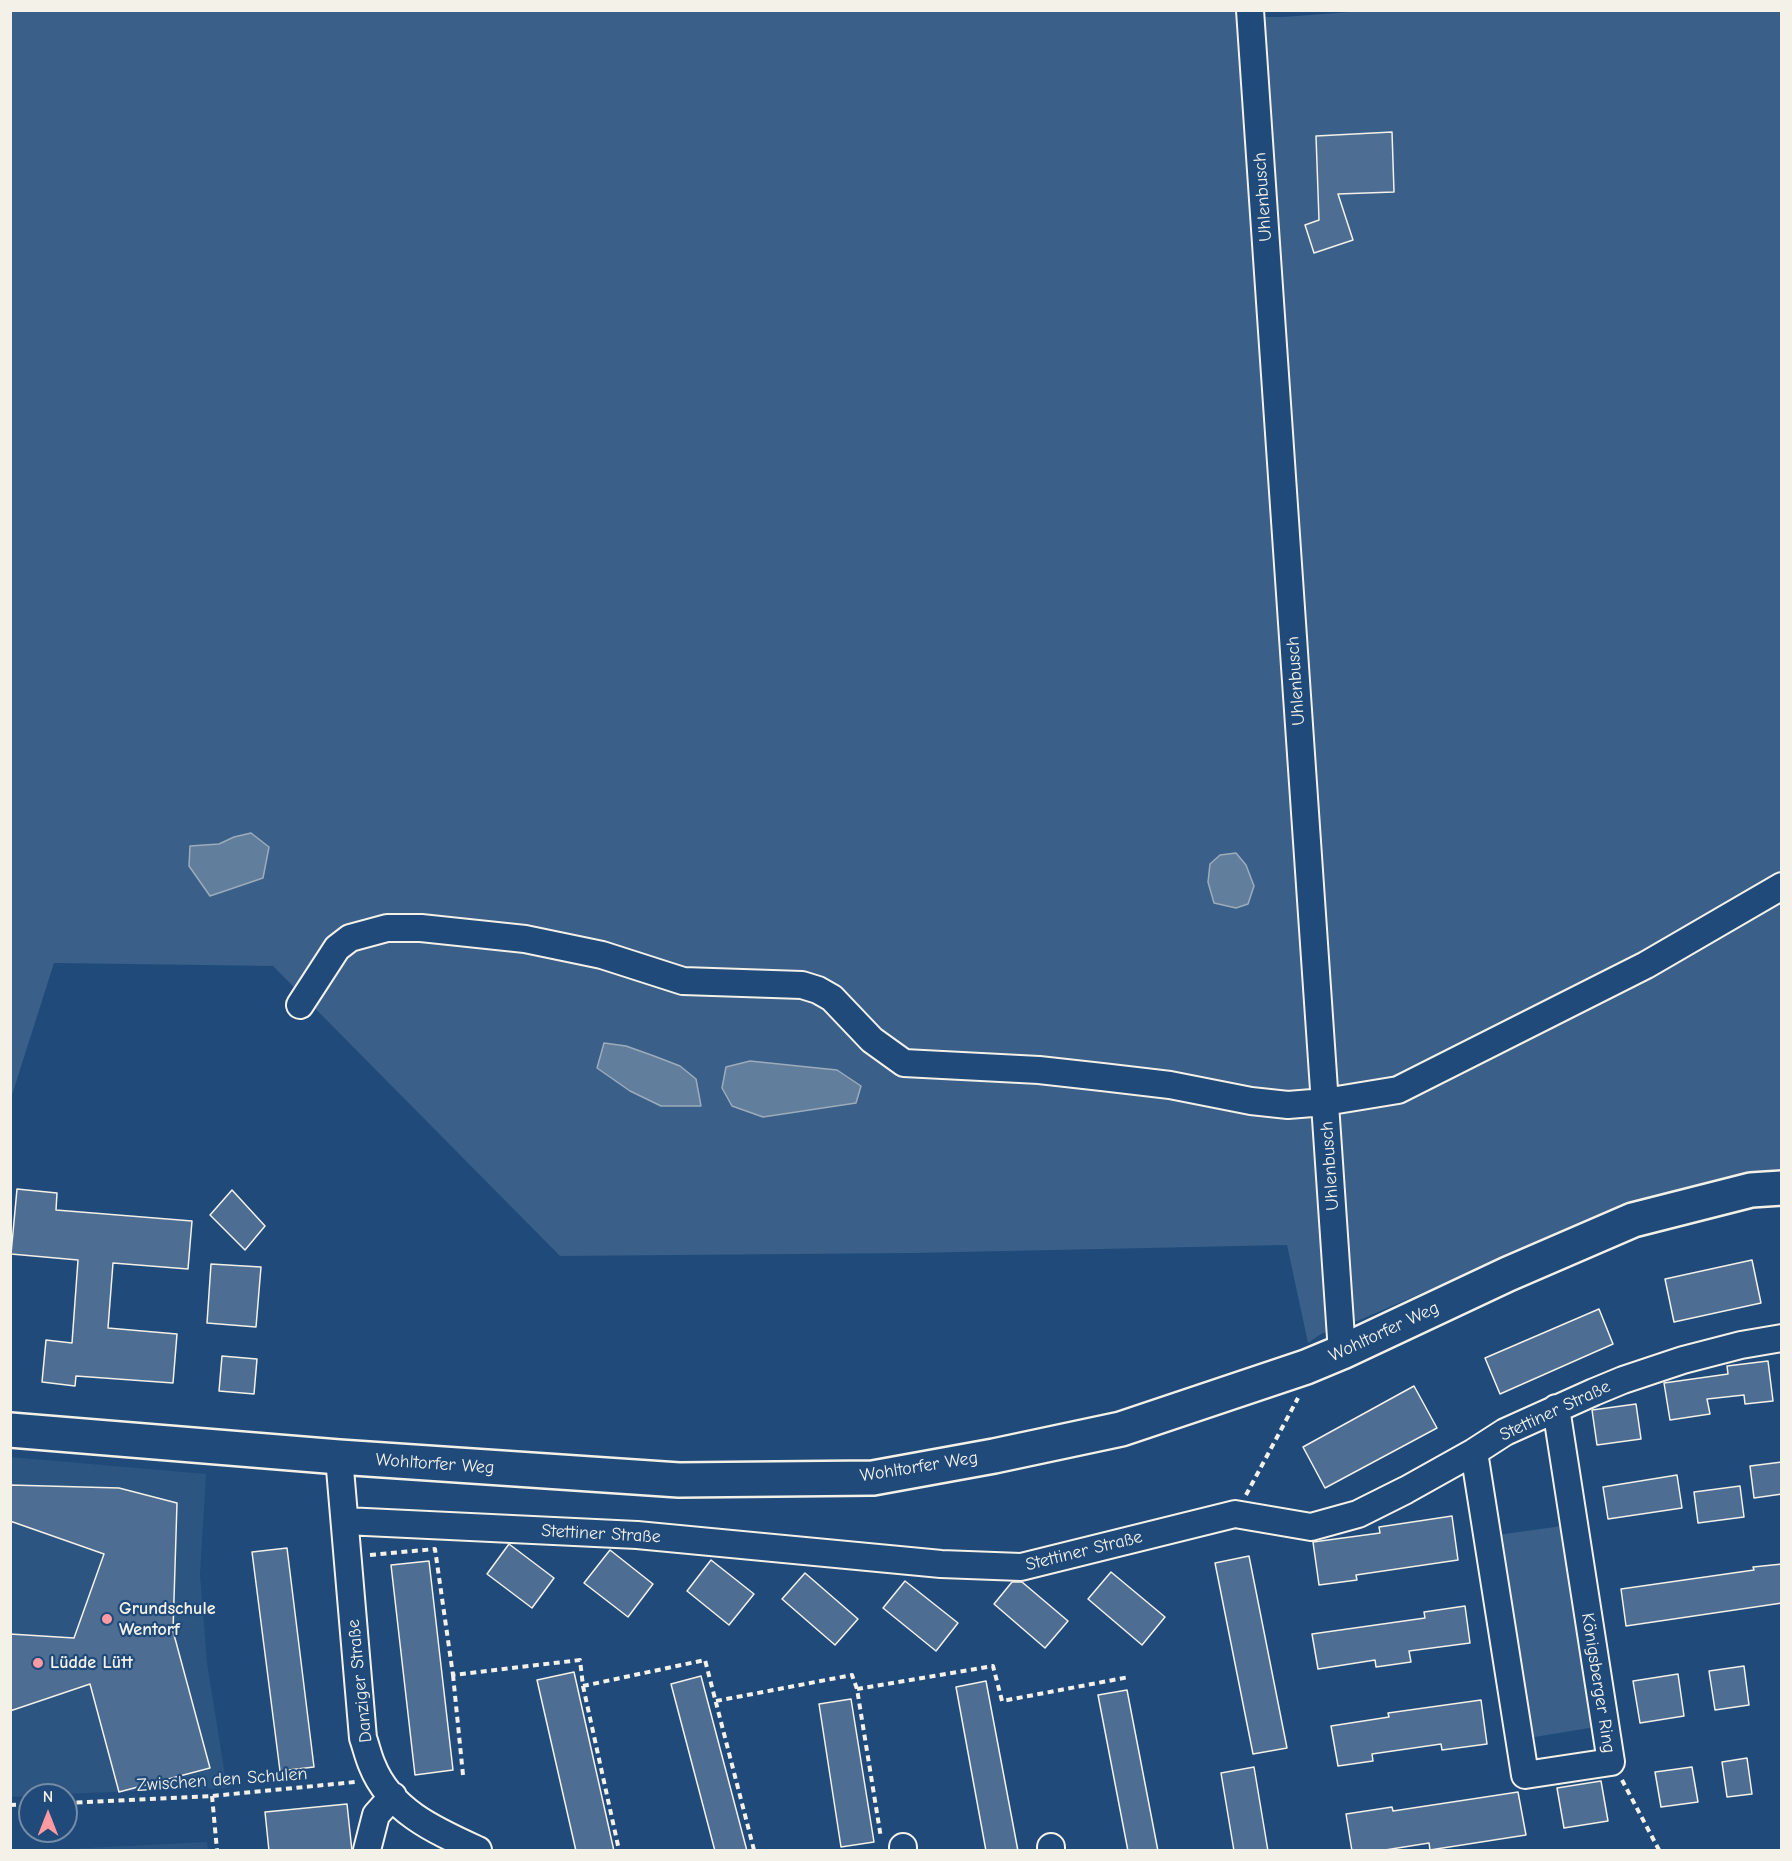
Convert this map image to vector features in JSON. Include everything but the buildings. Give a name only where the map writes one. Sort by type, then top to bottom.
[{"type":"main road","name":"Wohltorfer Weg","points":[[10,1430],[339,1457],[679,1480],[873,1478],[1121,1429],[1306,1367],[1508,1274],[1633,1220],[1751,1191],[1782,1188]]},
{"type":"street","name":"Uhlenbusch","points":[[1250,10],[1342,1352]]},
{"type":"street","points":[[300,1005],[338,948],[350,938],[387,928],[421,928],[525,939],[602,955],[683,981],[802,985],[832,998],[872,1040],[904,1063],[1060,1072],[1170,1085],[1251,1101],[1288,1105],[1325,1102],[1398,1090],[1646,965],[1782,886]]},
{"type":"street","name":"Stettiner Straße","points":[[345,1521],[637,1535],[941,1564],[1021,1567],[1235,1514],[1311,1527],[1358,1514],[1406,1490],[1505,1432],[1623,1380],[1683,1360],[1741,1345],[1782,1338]]},
{"type":"street","name":"Königsberger Ring","points":[[1474,1452],[1525,1775],[1611,1762],[1556,1408]]},
{"type":"street","name":"Danziger Straße","points":[[339,1457],[363,1738],[372,1765],[402,1808],[431,1828],[472,1849]]},
{"type":"street","points":[[367,1851],[386,1788]]},
{"type":"path","points":[[1235,1514],[1302,1390]]},
{"type":"path","points":[[348,1557],[435,1549],[453,1675],[463,1774]]},
{"type":"path","points":[[453,1675],[580,1660],[583,1686],[619,1851]]},
{"type":"path","points":[[583,1686],[705,1660],[754,1851]]},
{"type":"path","points":[[857,1689],[993,1666],[1002,1701],[1129,1677]]},
{"type":"path","points":[[716,1701],[852,1675],[896,1845]]},
{"type":"path","points":[[1611,1762],[1659,1851]]},
{"type":"path","name":"Zwischen den Schulen","points":[[78,1802],[386,1788]]},
{"type":"path","points":[[212,1796],[217,1851]]},
{"type":"shaded area","points":[[1237,10],[1238,17],[1283,17],[1377,10],[1781,11],[1781,1169],[1748,1172],[1613,1210],[1362,1319],[1321,1334],[1308,1343],[1287,1245],[915,1253],[560,1256],[273,966],[54,963],[11,1098],[11,11]]},
{"type":"shaded area","points":[[251,833],[269,847],[263,878],[210,896],[189,866],[190,846],[219,844]]},
{"type":"shaded area","points":[[1236,853],[1246,865],[1254,886],[1248,904],[1236,908],[1214,903],[1208,882],[1210,864],[1220,855]]},
{"type":"shaded area","points":[[604,1043],[626,1046],[680,1066],[696,1079],[701,1106],[661,1106],[630,1091],[597,1068]]},
{"type":"shaded area","points":[[750,1061],[837,1070],[861,1086],[856,1103],[763,1117],[732,1106],[722,1088],[726,1067]]},
{"type":"shaded area","name":"Grundschule Wentorf","points":[[10,1457],[206,1474],[200,1575],[207,1663],[227,1788],[78,1793],[78,1783],[18,1783],[18,1797],[11,1797]]},
{"type":"shaded area","points":[[1562,1526],[1595,1727],[1529,1738],[1497,1535]]},
{"type":"shaded area","points":[[207,1842],[208,1850],[48,1850]]},
{"type":"place","name":"Grundschule Wentorf","points":[[107,1619]]},
{"type":"place","name":"Lüdde Lütt","points":[[38,1663]]}]
